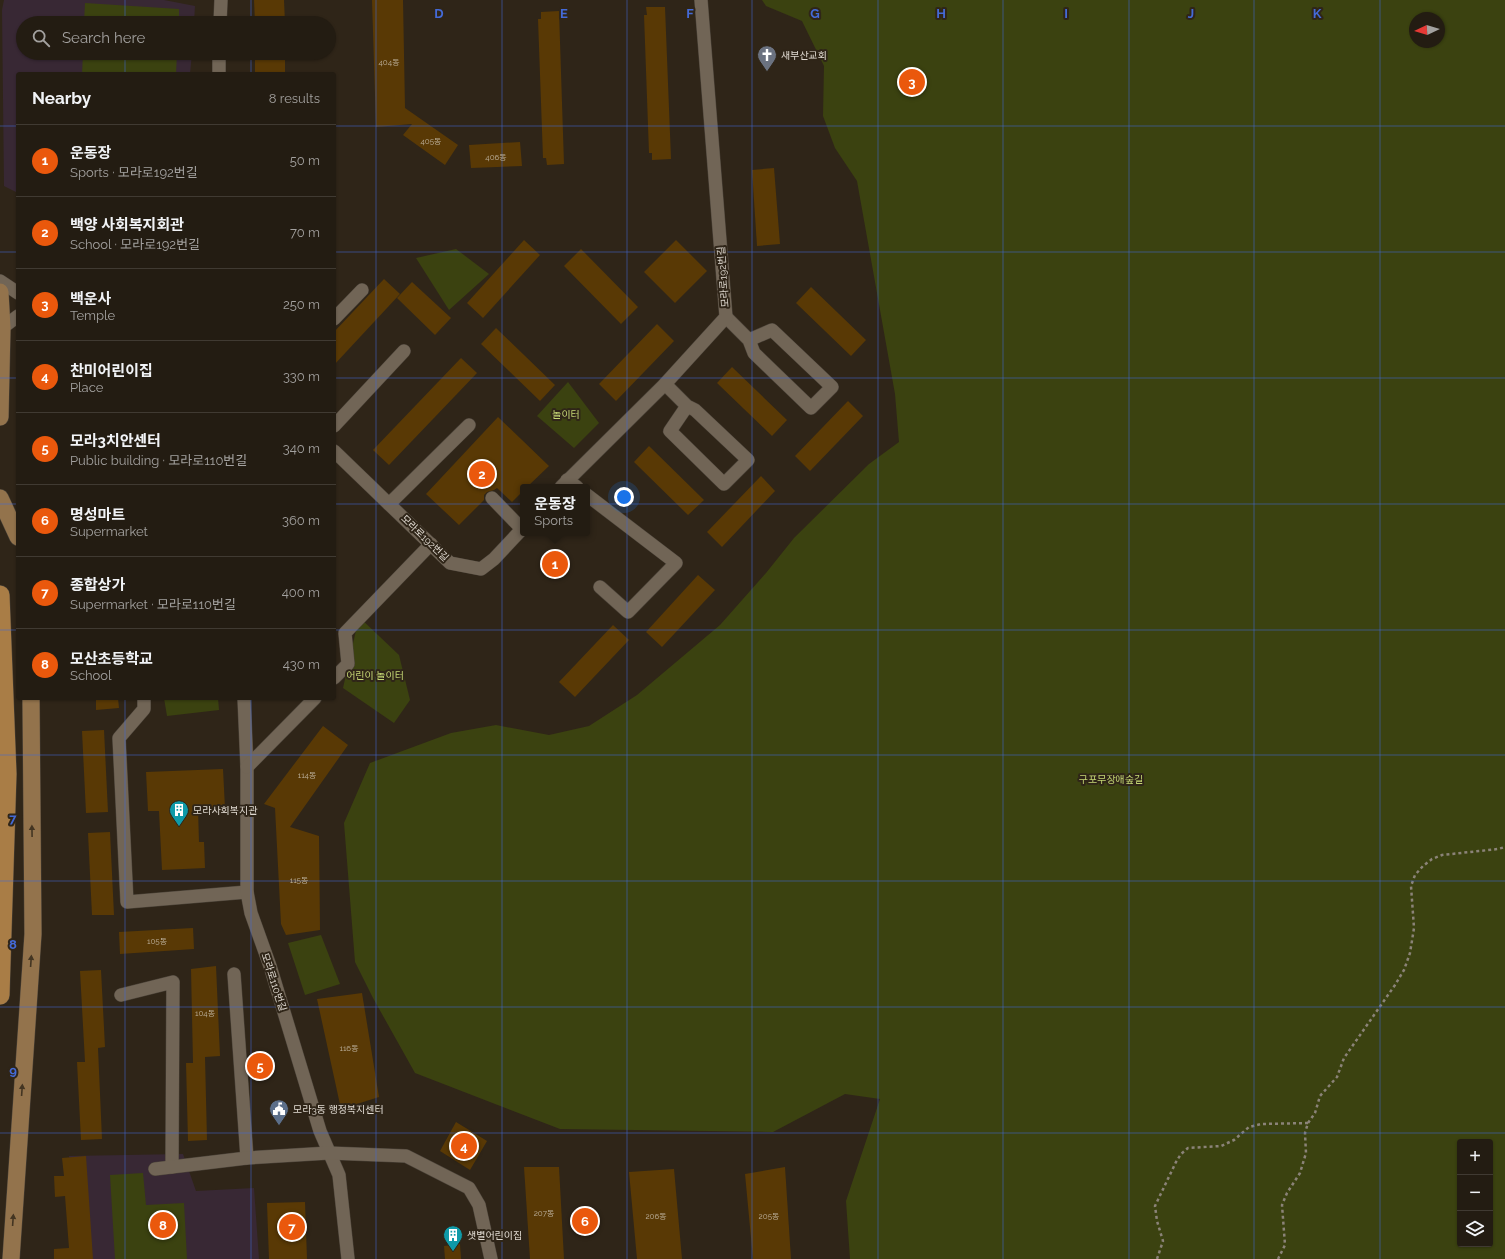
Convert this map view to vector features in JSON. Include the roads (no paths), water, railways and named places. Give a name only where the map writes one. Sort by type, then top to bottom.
[{"type":"highway","points":[[0,595],[7,774],[0,995]]},
{"type":"main road","points":[[0,292],[2,328],[0,417]]},
{"type":"main road","points":[[0,498],[16,533]]},
{"type":"main road","points":[[11,1259],[33,934],[31,700]]},
{"type":"street","points":[[220,16],[221,0]]},
{"type":"street","name":"모라로192번길","points":[[569,484],[665,384],[726,317],[701,0]]},
{"type":"street","points":[[219,60],[219,72]]},
{"type":"street","points":[[0,281],[16,292]]},
{"type":"street","points":[[336,317],[362,290]]},
{"type":"street","points":[[726,317],[749,340],[754,353],[811,408],[832,387],[772,330],[749,340]]},
{"type":"street","points":[[2,328],[16,318]]},
{"type":"street","points":[[336,424],[404,351]]},
{"type":"street","points":[[665,384],[687,406],[695,410],[748,460],[724,484],[670,431],[687,406]]},
{"type":"street","points":[[389,504],[469,425]]},
{"type":"street","name":"모라로192번길","points":[[336,453],[450,563],[481,568],[494,559],[520,531]]},
{"type":"street","points":[[590,497],[676,563],[628,612],[600,588]]},
{"type":"street","points":[[492,498],[520,527]]},
{"type":"street","points":[[336,676],[348,664],[346,632],[431,544]]},
{"type":"street","points":[[144,700],[144,709],[119,738],[127,902],[247,892]]},
{"type":"street","name":"모라로110번길","points":[[244,700],[247,767],[247,892],[251,913],[270,966],[320,1131],[339,1175],[345,1217],[348,1259]]},
{"type":"street","points":[[247,767],[313,700]]},
{"type":"street","points":[[234,974],[247,1158]]},
{"type":"street","points":[[120,995],[173,982],[172,1167]]},
{"type":"street","points":[[155,1169],[247,1158],[329,1153],[406,1156],[469,1188],[480,1205],[491,1259]]},
{"type":"place","name":"새부산교회","points":[[767,72]]},
{"type":"place","name":"백운사","points":[[912,82]]},
{"type":"place","name":"백양 사회복지회관","points":[[482,474]]},
{"type":"place","name":"운동장","points":[[555,564]]},
{"type":"place","name":"모라사회복지관","points":[[179,827]]},
{"type":"place","name":"모라3치안센터","points":[[260,1066]]},
{"type":"place","name":"모라3동 행정복지센터","points":[[279,1126]]},
{"type":"place","name":"찬미어린이집","points":[[464,1146]]},
{"type":"place","name":"명성마트","points":[[585,1221]]},
{"type":"place","name":"모산초등학교","points":[[163,1225]]},
{"type":"place","name":"종합상가","points":[[292,1227]]},
{"type":"place","name":"샛별어린이집","points":[[453,1252]]},
{"type":"park label","name":"놀이터","points":[[566,414]]},
{"type":"park label","name":"어린이 놀이터","points":[[375,675]]},
{"type":"park label","name":"구포무장애숲길","points":[[1111,779]]}]
